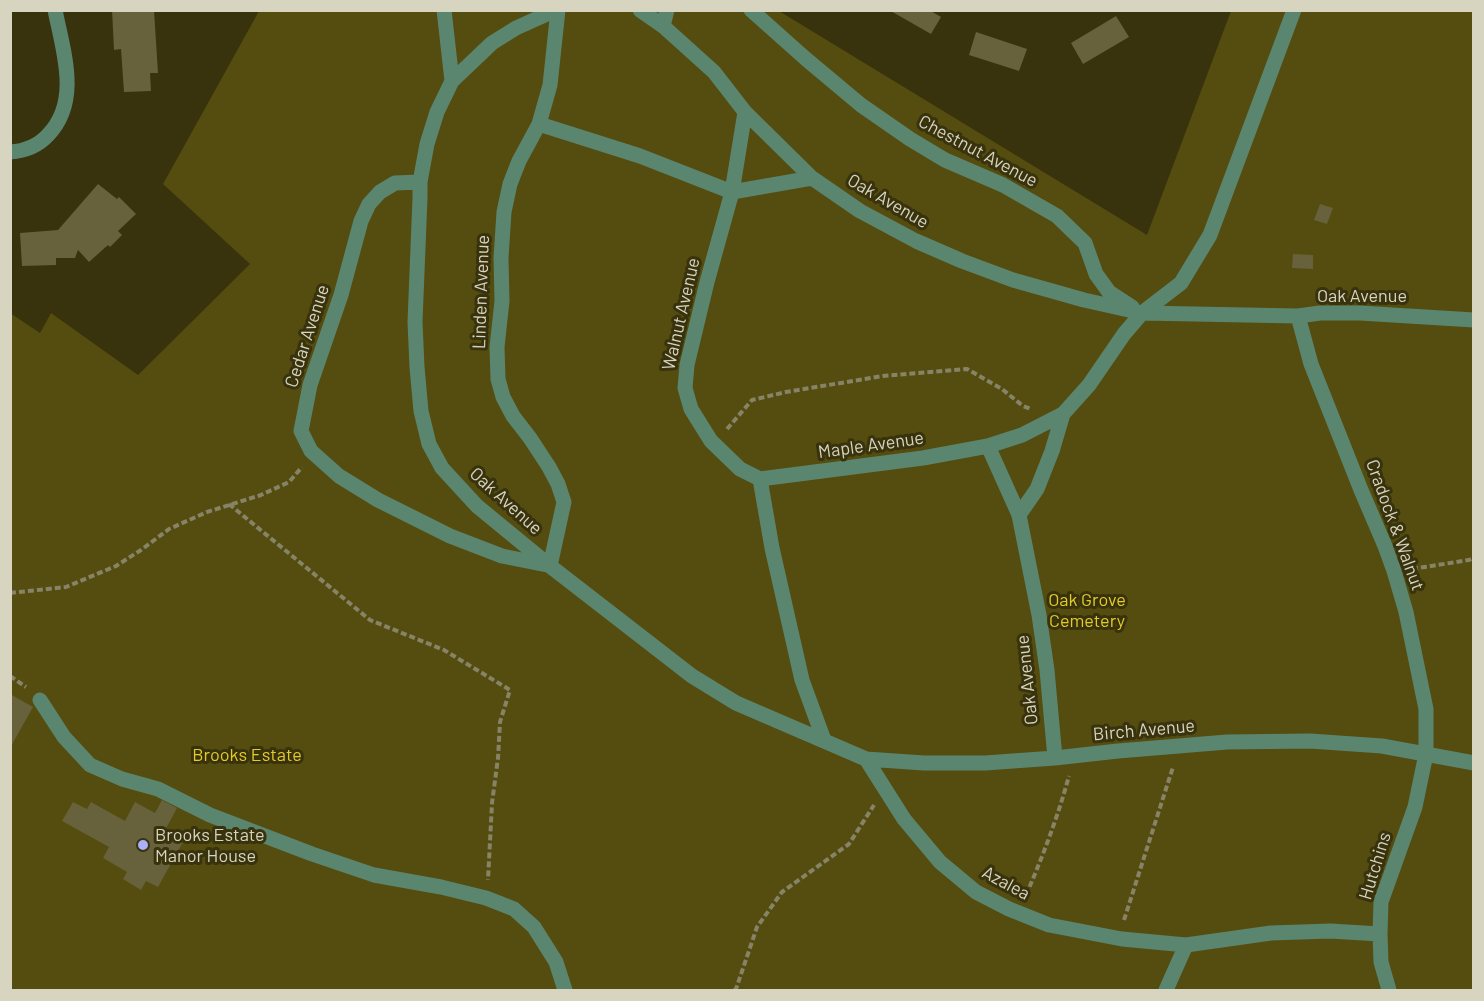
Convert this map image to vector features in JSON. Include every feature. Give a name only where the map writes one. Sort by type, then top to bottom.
[{"type":"street","points":[[10,152],[32,147],[43,140],[60,119],[66,103],[67,70],[55,10]]},
{"type":"street","points":[[444,10],[452,81]]},
{"type":"street","name":"Oak Avenue","points":[[557,10],[516,28],[492,43],[452,81],[437,112],[427,144],[420,182],[415,322],[421,411],[429,444],[442,468],[477,506],[692,676],[736,703],[866,759]]},
{"type":"street","name":"Linden Avenue","points":[[550,566],[564,502],[549,467],[513,416],[503,397],[498,379],[497,347],[502,301],[501,258],[504,212],[510,184],[539,124],[550,85],[557,10]]},
{"type":"street","name":"Oak Avenue","points":[[640,10],[663,26],[714,72],[745,112],[812,178],[860,211],[916,241],[1013,280],[1142,314],[1298,316],[1360,313],[1473,320]]},
{"type":"street","points":[[663,26],[667,10]]},
{"type":"street","name":"Chestnut Avenue","points":[[751,10],[806,60],[861,105],[910,139],[945,160],[1003,185],[1057,216],[1085,243],[1096,274],[1109,292],[1142,314]]},
{"type":"street","points":[[988,446],[1019,514],[1037,489],[1052,451],[1058,417],[1089,385],[1124,334],[1142,314],[1181,283],[1210,235],[1294,10]]},
{"type":"street","name":"Walnut Avenue","points":[[745,112],[732,192],[699,313],[687,365],[685,388],[691,409],[711,441],[740,469],[760,479]]},
{"type":"street","points":[[539,124],[640,156],[732,192],[812,178]]},
{"type":"street","name":"Cedar Avenue","points":[[311,451],[302,431],[310,385],[341,295],[361,221],[369,204],[380,192],[394,183],[420,182]]},
{"type":"street","name":"Cradock & Walnut","points":[[1298,316],[1311,364],[1385,546],[1406,612],[1426,709],[1426,754]]},
{"type":"street","name":"Maple Avenue","points":[[760,479],[923,458],[988,446],[1022,435],[1058,417]]},
{"type":"street","points":[[311,451],[339,476],[378,500],[450,536],[502,556],[550,566]]},
{"type":"street","points":[[760,479],[772,548],[802,680],[824,740]]},
{"type":"street","name":"Oak Avenue","points":[[1019,514],[1040,615],[1055,758]]},
{"type":"street","points":[[40,700],[64,736],[90,765],[122,779],[158,789],[210,815],[322,857],[374,874],[486,898],[514,909],[534,927],[556,962],[565,990]]},
{"type":"street","name":"Birch Avenue","points":[[866,759],[924,763],[985,763],[1227,742],[1310,741],[1382,746],[1473,763]]},
{"type":"street","name":"Hutchins","points":[[1389,990],[1381,962],[1381,902],[1415,807],[1426,754]]},
{"type":"street","name":"Azalea","points":[[866,759],[904,819],[940,862],[976,892],[1049,925],[1118,938],[1186,945],[1271,933],[1330,931],[1380,934]]},
{"type":"street","points":[[1166,990],[1186,945]]},
{"type":"path","points":[[721,450],[727,428],[752,400],[883,376],[967,369],[1002,389],[1023,406],[1058,417]]},
{"type":"path","points":[[10,592],[66,587],[116,566],[169,529],[229,504],[261,495],[289,482],[300,471],[311,451]]},
{"type":"path","points":[[229,504],[370,620],[444,650],[510,690],[500,722],[486,898]]},
{"type":"path","points":[[1394,572],[1473,558]]},
{"type":"path","points":[[1118,938],[1179,746]]},
{"type":"path","points":[[1018,912],[1038,868],[1060,808],[1074,756]]},
{"type":"path","points":[[734,990],[757,927],[782,892],[849,844],[885,789]]},
{"type":"green space","name":"Oak Grove Cemetery","points":[[259,11],[779,11],[1147,235],[1231,11],[1473,11],[1473,990],[11,990],[10,313],[40,333],[51,313],[138,375],[250,264],[163,184]]},
{"type":"building","points":[[112,10],[154,10],[158,73],[150,73],[151,91],[124,92],[121,49],[114,50]]},
{"type":"building","points":[[889,10],[929,10],[941,17],[931,34]]},
{"type":"building","points":[[1116,16],[1129,37],[1083,64],[1071,43]]},
{"type":"building","points":[[976,32],[1027,49],[1019,71],[969,55]]},
{"type":"building","points":[[98,184],[117,199],[119,197],[136,214],[118,231],[122,235],[89,262],[78,250],[75,258],[56,258],[56,265],[22,266],[20,233],[58,230]]},
{"type":"building","points":[[1320,204],[1333,208],[1327,224],[1314,220]]},
{"type":"building","points":[[1293,254],[1313,255],[1313,269],[1292,268]]},
{"type":"building","points":[[10,694],[33,707],[10,748]]},
{"type":"building","name":"Brooks Estate Manor House","points":[[162,800],[177,808],[164,832],[183,842],[158,887],[146,881],[141,890],[123,879],[127,872],[103,858],[109,847],[62,821],[73,802],[87,809],[91,802],[125,821],[135,802],[155,813]]},
{"type":"place","name":"Brooks Estate Manor House","points":[[143,845]]},
{"type":"park label","name":"Brooks Estate","points":[[247,755]]}]
